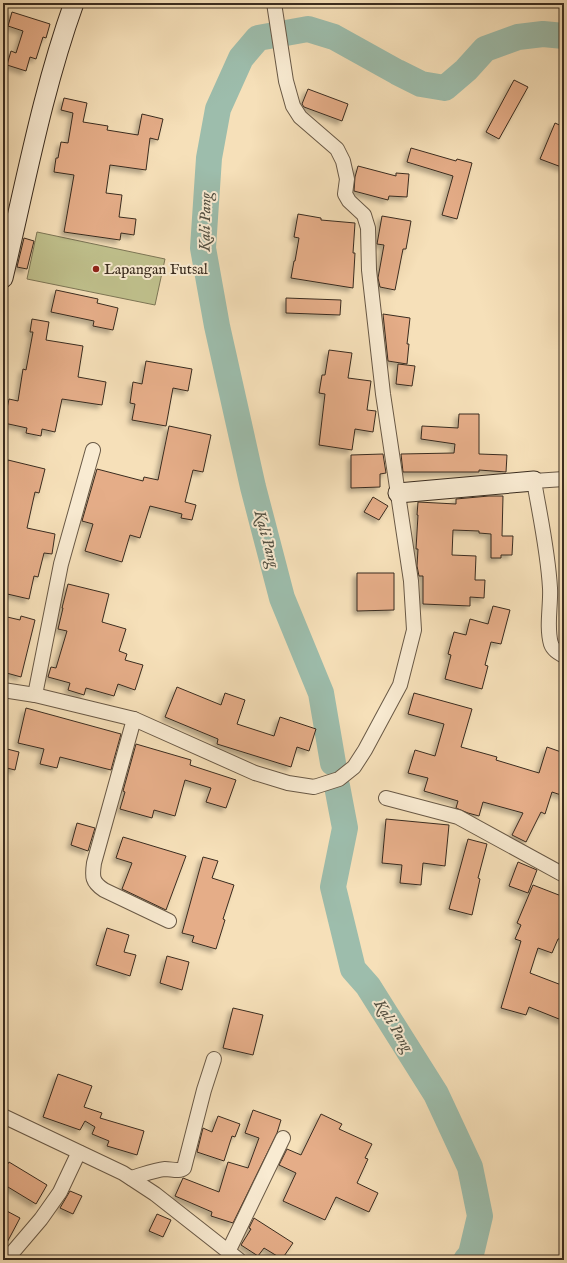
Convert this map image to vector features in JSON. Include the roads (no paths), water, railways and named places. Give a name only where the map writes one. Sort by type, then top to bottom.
[{"type":"street","points":[[3,278],[38,129],[59,50],[74,3]]},
{"type":"street","points":[[3,690],[134,719],[255,773],[288,783],[314,787],[339,779],[354,767],[365,750],[400,685],[414,630],[411,581],[383,394],[369,270],[368,228],[364,214],[349,200],[345,194],[347,179],[343,161],[337,149],[300,118],[293,106],[286,81],[274,3]]},
{"type":"street","points":[[35,696],[61,564],[93,450]]},
{"type":"street","points":[[398,493],[564,479]]},
{"type":"street","points":[[534,481],[550,588],[549,634],[551,645],[558,653],[564,656]]},
{"type":"street","points":[[134,719],[94,863],[92,872],[93,879],[96,885],[104,890],[169,921]]},
{"type":"street","points":[[386,798],[458,817],[564,875]]},
{"type":"street","points":[[131,1178],[163,1169],[182,1170],[184,1168],[204,1090],[214,1059]]},
{"type":"street","points":[[3,1116],[123,1173],[155,1194],[233,1256],[282,1138]]},
{"type":"street","points":[[6,1260],[41,1219],[60,1192],[77,1156],[80,1153]]},
{"type":"waterway","name":"Kali Pang","points":[[333,763],[321,693],[282,598],[253,487],[217,326],[203,248],[209,158],[218,109],[241,58],[258,38],[308,29],[334,37],[421,84],[445,88],[466,70],[485,49],[518,37],[543,34],[564,36]]},
{"type":"waterway","name":"Kali Pang","points":[[337,786],[345,828],[333,887],[353,969],[368,986],[436,1094],[470,1167],[480,1216],[471,1254],[466,1260]]},
{"type":"place","name":"Lapangan Futsal","points":[[96,269]]}]
